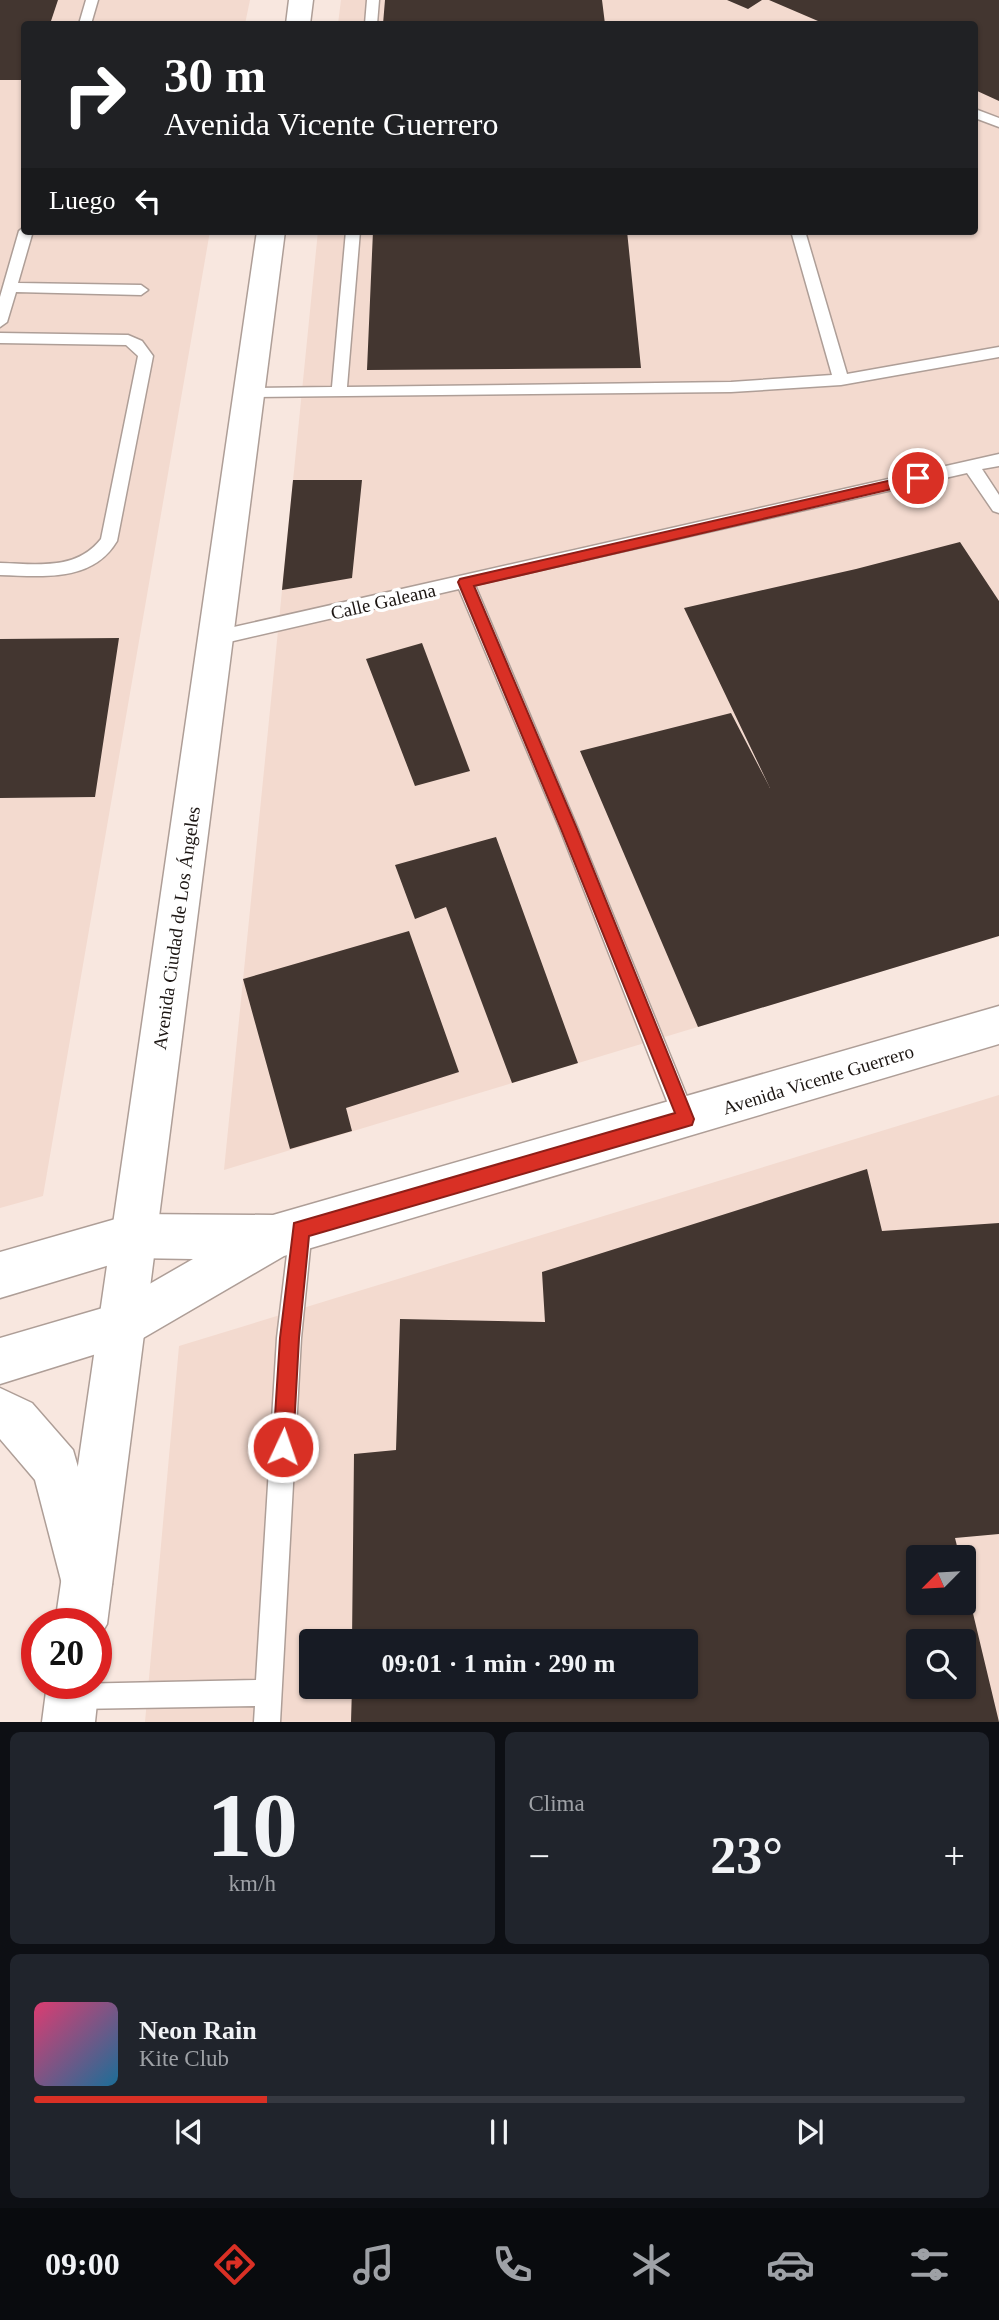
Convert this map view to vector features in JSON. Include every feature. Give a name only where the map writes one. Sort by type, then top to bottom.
[{"type":"street","points":[[298,21],[301,0]]},
{"type":"street","name":"Avenida Ciudad de Los Ángeles","points":[[84,1604],[270,235]]},
{"type":"street","name":"Avenida Vicente Guerrero","points":[[0,1362],[122,1325],[288,1233],[999,1025]]},
{"type":"street","name":"Avenida Vicente Guerrero","points":[[0,1275],[133,1236],[288,1233]]},
{"type":"street","points":[[0,1412],[15,1420],[56,1467],[84,1604]]},
{"type":"lane","points":[[86,21],[92,0]]},
{"type":"lane","points":[[371,21],[373,0]]},
{"type":"lane","points":[[978,114],[999,124]]},
{"type":"lane","points":[[0,322],[25,235]]},
{"type":"lane","points":[[339,391],[353,235]]},
{"type":"lane","points":[[799,235],[842,380]]},
{"type":"lane","points":[[10,287],[141,290]]},
{"type":"lane","points":[[0,338],[128,340],[142,349],[146,356],[146,365],[109,541],[102,553],[77,567],[62,570],[0,569]]},
{"type":"lane","points":[[249,393],[731,387],[842,380],[999,352]]},
{"type":"lane","name":"Calle Galeana","points":[[216,638],[999,460]]},
{"type":"lane","points":[[971,466],[999,507]]},
{"type":"lane","points":[[465,582],[569,829],[685,1119]]},
{"type":"lane","points":[[267,1721],[289,1338],[288,1233]]},
{"type":"lane","points":[[71,1700],[268,1693]]},
{"type":"shaded area","points":[[0,0],[250,0],[246,21],[21,21],[21,235],[209,235],[43,1196],[0,1208]]},
{"type":"shaded area","points":[[341,0],[999,0],[999,936],[224,1170],[318,235],[978,235],[978,21],[338,21]]},
{"type":"shaded area","points":[[999,1095],[999,1721],[145,1722],[179,1346]]},
{"type":"building","points":[[0,0],[58,0],[51,21],[21,21],[21,80],[0,80]]},
{"type":"building","points":[[385,0],[602,0],[605,21],[383,21]]},
{"type":"building","points":[[727,0],[762,0],[748,9]]},
{"type":"building","points":[[769,0],[999,0],[999,101],[978,91],[978,21],[818,21]]},
{"type":"building","points":[[373,235],[627,235],[641,368],[367,370]]},
{"type":"building","points":[[293,480],[362,480],[352,578],[282,590]]},
{"type":"building","points":[[960,542],[999,601],[999,936],[698,1027],[580,751],[731,713],[770,788],[684,608]]},
{"type":"building","points":[[119,638],[95,797],[0,798],[0,639]]},
{"type":"building","points":[[422,643],[470,771],[415,786],[366,659]]},
{"type":"building","points":[[496,837],[578,1063],[512,1083],[446,907],[415,919],[395,865]]},
{"type":"building","points":[[409,931],[459,1072],[346,1108],[352,1131],[290,1149],[243,979]]},
{"type":"building","points":[[867,1169],[882,1231],[999,1223],[999,1534],[955,1538],[957,1545],[906,1545],[906,1615],[973,1615],[999,1722],[351,1722],[352,1699],[698,1699],[698,1629],[352,1629],[354,1454],[396,1450],[400,1319],[545,1322],[542,1272]]},
{"type":"route","points":[[283,1447],[289,1338],[301,1229],[685,1119],[569,829],[465,582],[918,478]]}]
